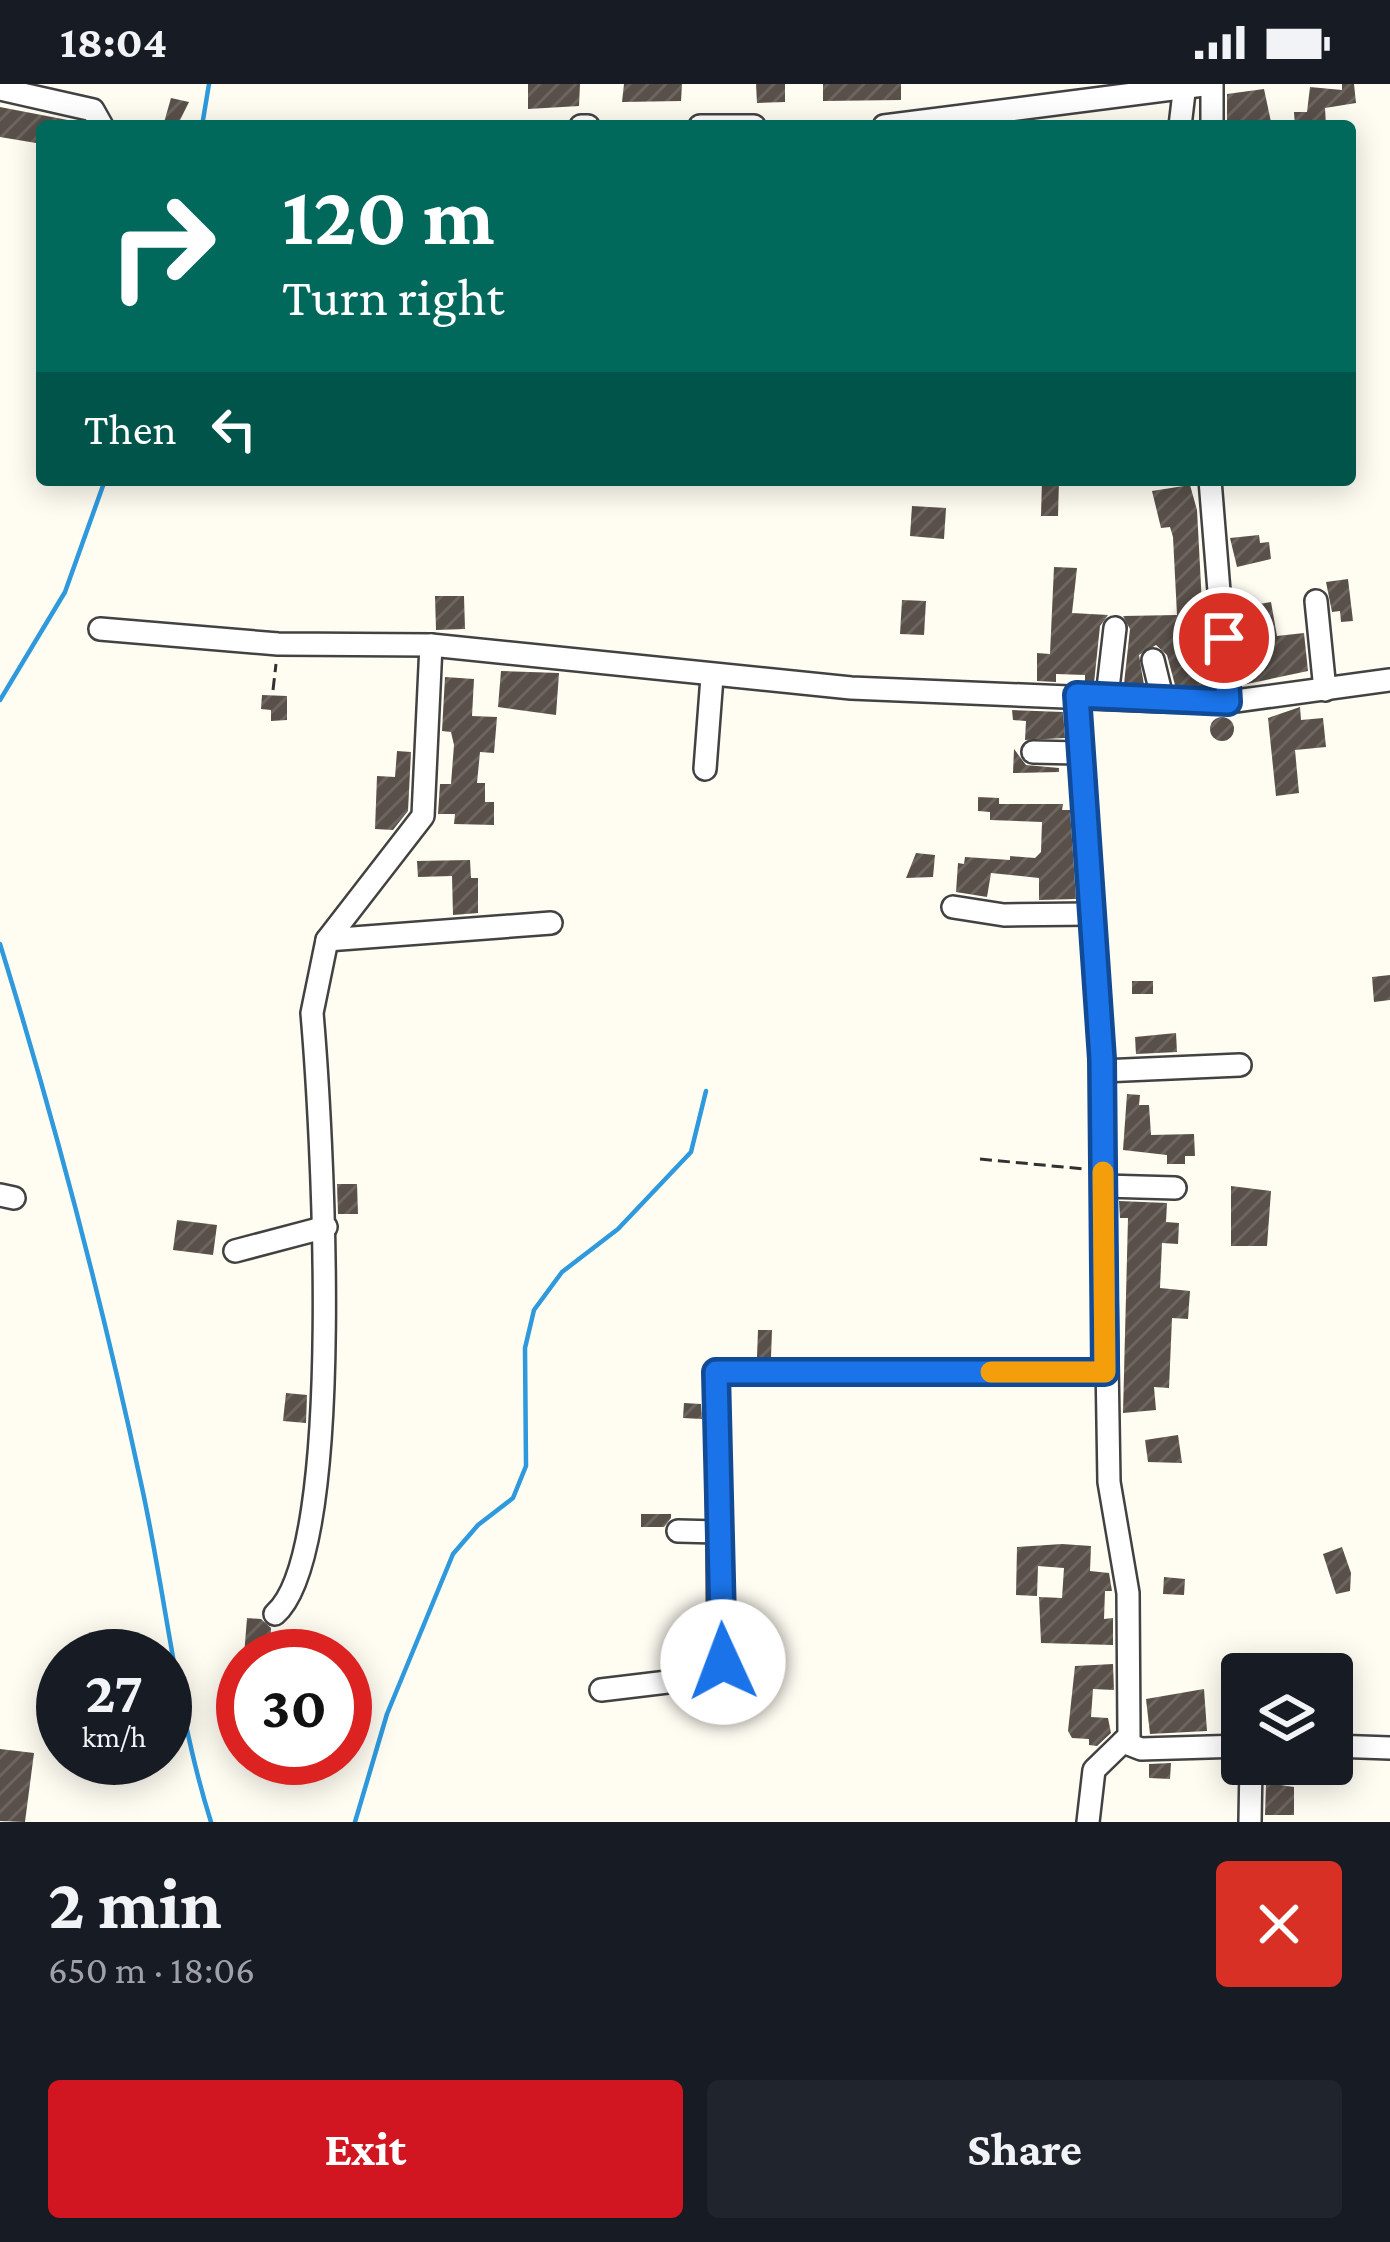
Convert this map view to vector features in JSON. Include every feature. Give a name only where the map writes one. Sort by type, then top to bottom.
[{"type":"street","points":[[923,120],[1211,84],[1212,120]]},
{"type":"street","points":[[1181,120],[1185,86]]},
{"type":"street","points":[[0,89],[93,110],[99,120]]},
{"type":"street","points":[[1210,486],[1228,702]]},
{"type":"street","points":[[1316,601],[1325,690]]},
{"type":"street","points":[[100,628],[278,644],[431,645],[712,677],[1163,701],[1228,702],[1390,680]]},
{"type":"street","points":[[1107,697],[1115,628]]},
{"type":"street","points":[[275,1614],[290,1596],[315,1475],[326,1227],[312,1013],[327,940],[423,816],[431,645]]},
{"type":"street","points":[[1154,660],[1163,701]]},
{"type":"street","points":[[705,770],[712,677]]},
{"type":"street","points":[[1077,695],[1102,1071],[1109,1482],[1127,1578],[1133,1676],[1132,1726],[1123,1742],[1094,1770],[1088,1822]]},
{"type":"street","points":[[1033,752],[1078,753]]},
{"type":"street","points":[[952,907],[1004,915],[1092,914]]},
{"type":"street","points":[[327,940],[551,923]]},
{"type":"street","points":[[1102,1071],[1240,1064]]},
{"type":"street","points":[[1104,1180],[1175,1188]]},
{"type":"street","points":[[235,1251],[326,1227]]},
{"type":"street","points":[[602,1690],[709,1677],[723,1662],[716,1372],[1105,1372]]},
{"type":"street","points":[[678,1531],[718,1532]]},
{"type":"street","points":[[1123,1742],[1141,1749],[1221,1747]]},
{"type":"street","points":[[1353,1747],[1390,1748]]},
{"type":"street","points":[[1250,1822],[1251,1785]]},
{"type":"path","points":[[273,690],[278,644]]},
{"type":"path","points":[[980,1159],[1034,1160],[1104,1180]]},
{"type":"building","points":[[528,84],[580,84],[579,106],[528,109]]},
{"type":"building","points":[[624,84],[682,84],[681,101],[622,102]]},
{"type":"building","points":[[756,84],[785,84],[785,102],[757,103]]},
{"type":"building","points":[[823,84],[901,84],[901,100],[823,101]]},
{"type":"building","points":[[1342,84],[1354,84],[1356,103],[1325,108],[1326,120],[1295,120],[1294,112],[1307,112],[1310,87],[1342,90]]},
{"type":"building","points":[[1264,89],[1271,120],[1227,120],[1227,94]]},
{"type":"building","points":[[171,98],[189,102],[180,120],[165,120]]},
{"type":"building","points":[[0,107],[67,120],[36,120],[36,143],[0,137]]},
{"type":"building","points":[[1042,486],[1059,486],[1058,516],[1041,516]]},
{"type":"building","points":[[1190,486],[1197,510],[1206,680],[1212,687],[1175,685],[1167,655],[1156,645],[1139,655],[1144,685],[1124,684],[1130,629],[1123,616],[1177,615],[1173,537],[1170,527],[1161,528],[1152,491]]},
{"type":"building","points":[[912,506],[946,508],[944,539],[910,536]]},
{"type":"building","points":[[1259,535],[1260,543],[1269,542],[1271,559],[1237,567],[1230,538]]},
{"type":"building","points":[[1054,567],[1077,568],[1072,613],[1108,615],[1100,626],[1094,683],[1085,682],[1085,675],[1056,674],[1056,682],[1037,681],[1037,653],[1050,654]]},
{"type":"building","points":[[1348,579],[1353,621],[1341,622],[1340,611],[1332,612],[1326,582]]},
{"type":"building","points":[[435,596],[464,596],[465,629],[436,630]]},
{"type":"building","points":[[902,600],[926,601],[924,635],[900,634]]},
{"type":"building","points":[[1271,602],[1277,636],[1304,633],[1308,671],[1242,685],[1235,608]]},
{"type":"building","points":[[501,671],[559,673],[556,715],[498,707]]},
{"type":"building","points":[[445,677],[474,679],[472,716],[497,717],[494,753],[480,752],[477,783],[485,783],[485,802],[494,802],[494,825],[454,824],[455,814],[438,814],[440,784],[451,784],[454,745],[451,732],[442,731]]},
{"type":"building","points":[[262,695],[287,696],[287,720],[271,721],[271,710],[261,709]]},
{"type":"building","points":[[1300,707],[1301,720],[1323,718],[1326,747],[1295,750],[1299,793],[1276,796],[1268,718]]},
{"type":"building","points":[[1012,710],[1063,712],[1065,738],[1025,740],[1026,721],[1013,720]]},
{"type":"building","points":[[1222,717],[1231,720],[1231,738],[1222,741],[1213,738],[1210,729],[1213,720]]},
{"type":"building","points":[[1014,749],[1026,765],[1059,768],[1059,772],[1013,773]]},
{"type":"building","points":[[397,751],[411,752],[408,811],[393,830],[375,829],[377,776],[395,777]]},
{"type":"building","points":[[978,797],[999,798],[999,804],[1063,804],[1062,810],[1070,810],[1076,899],[1039,900],[1039,878],[991,873],[987,897],[956,892],[958,863],[964,864],[965,857],[1010,860],[1010,856],[1035,858],[1041,852],[1042,822],[990,820],[990,812],[978,811]]},
{"type":"building","points":[[916,853],[935,855],[933,877],[906,878]]},
{"type":"building","points":[[470,860],[471,878],[478,878],[478,913],[453,915],[452,876],[418,877],[417,861]]},
{"type":"building","points":[[1390,975],[1390,1000],[1374,1002],[1372,977]]},
{"type":"building","points":[[1132,981],[1153,981],[1153,994],[1132,994]]},
{"type":"building","points":[[1176,1033],[1177,1052],[1136,1054],[1135,1037]]},
{"type":"building","points":[[1127,1094],[1140,1095],[1139,1105],[1149,1105],[1151,1135],[1194,1134],[1195,1156],[1185,1156],[1185,1164],[1167,1164],[1167,1155],[1123,1150]]},
{"type":"building","points":[[337,1184],[357,1184],[358,1214],[338,1214]]},
{"type":"building","points":[[1231,1186],[1271,1191],[1267,1246],[1231,1246]]},
{"type":"building","points":[[1119,1201],[1167,1203],[1166,1222],[1179,1223],[1178,1244],[1162,1243],[1160,1288],[1190,1291],[1188,1319],[1172,1318],[1169,1388],[1154,1387],[1156,1410],[1123,1413],[1128,1218],[1120,1218]]},
{"type":"building","points":[[177,1220],[217,1225],[213,1255],[173,1250]]},
{"type":"building","points":[[758,1330],[772,1330],[771,1357],[757,1357]]},
{"type":"building","points":[[286,1393],[307,1395],[306,1423],[283,1421]]},
{"type":"building","points":[[684,1403],[701,1404],[702,1419],[683,1418]]},
{"type":"building","points":[[1178,1435],[1182,1463],[1148,1462],[1145,1440]]},
{"type":"building","points":[[641,1514],[671,1514],[671,1518],[664,1527],[641,1527]]},
{"type":"building","points":[[1091,1546],[1090,1571],[1109,1573],[1112,1591],[1105,1591],[1104,1619],[1113,1618],[1113,1645],[1041,1643],[1039,1597],[1062,1598],[1064,1568],[1038,1566],[1037,1596],[1016,1595],[1017,1547]]},
{"type":"building","points":[[1342,1547],[1351,1573],[1350,1591],[1336,1594],[1323,1554]]},
{"type":"building","points":[[1164,1577],[1185,1579],[1184,1595],[1163,1594]]},
{"type":"building","points":[[247,1618],[261,1619],[271,1628],[271,1629],[246,1629]]},
{"type":"building","points":[[1113,1664],[1114,1690],[1093,1689],[1091,1717],[1108,1718],[1111,1733],[1097,1746],[1089,1745],[1089,1739],[1072,1738],[1068,1731],[1075,1666]]},
{"type":"building","points":[[1204,1689],[1207,1731],[1150,1734],[1146,1699]]},
{"type":"building","points":[[0,1749],[34,1753],[25,1822],[0,1821]]},
{"type":"building","points":[[1171,1763],[1170,1779],[1149,1778],[1149,1764]]},
{"type":"building","points":[[1266,1785],[1294,1787],[1294,1815],[1265,1815]]},
{"type":"waterway","points":[[203,120],[209,84]]},
{"type":"waterway","points":[[0,700],[65,592],[103,486]]},
{"type":"waterway","points":[[0,944],[110,1347],[150,1525],[189,1738],[211,1822]]},
{"type":"waterway","points":[[355,1822],[387,1714],[453,1554],[478,1525],[513,1498],[526,1466],[525,1348],[534,1310],[562,1272],[618,1229],[691,1152],[706,1091]]},
{"type":"slow traffic","points":[[991,1372],[1105,1372],[1103,1172]]},
{"type":"route","points":[[723,1662],[716,1372],[1105,1372],[1102,1059],[1077,695],[1228,702],[1224,638]]}]
